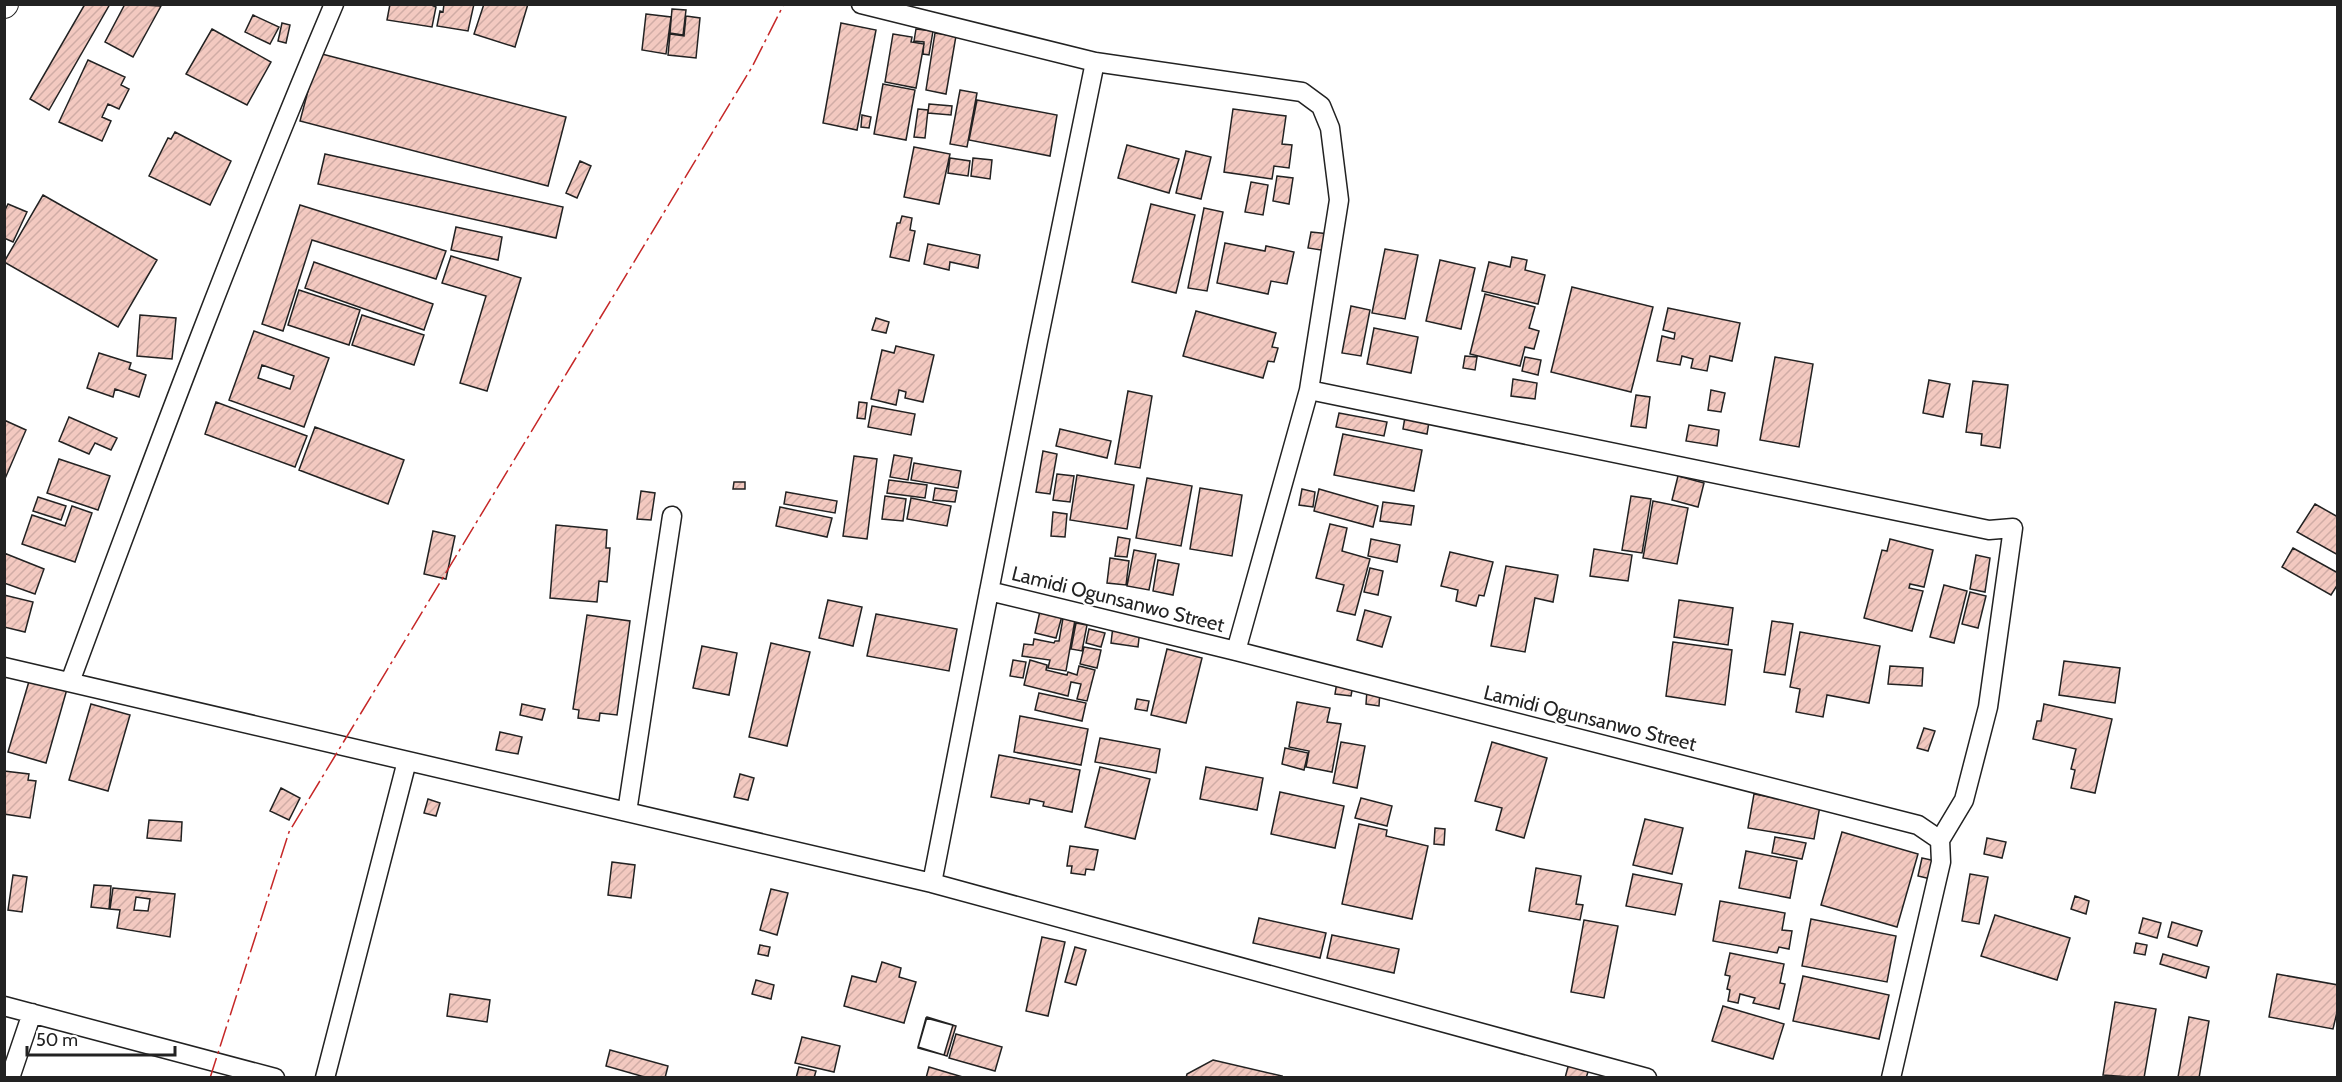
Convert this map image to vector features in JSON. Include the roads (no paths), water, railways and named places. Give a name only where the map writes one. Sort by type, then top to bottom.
[{"type":"street","points":[[70,682],[174,400],[334,4]]},
{"type":"street","points":[[861,4],[1095,62],[1302,92],[1321,106],[1330,128],[1339,200],[1309,390],[1236,651]]},
{"type":"street","points":[[932,883],[1095,62]]},
{"type":"street","points":[[1309,390],[1989,530],[2013,528],[1988,707],[1964,800],[1940,840],[1941,862],[1892,1077]]},
{"type":"street","points":[[627,812],[672,516]]},
{"type":"street","name":"Lamidi Ogunsanwo Street","points":[[989,591],[1236,651],[1918,825],[1940,840]]},
{"type":"street","points":[[4,667],[932,883],[1647,1077]]},
{"type":"street","points":[[325,1077],[407,761]]},
{"type":"street","points":[[4,1006],[275,1077]]},
{"type":"street","points":[[10,1077],[32,1013]]}]
